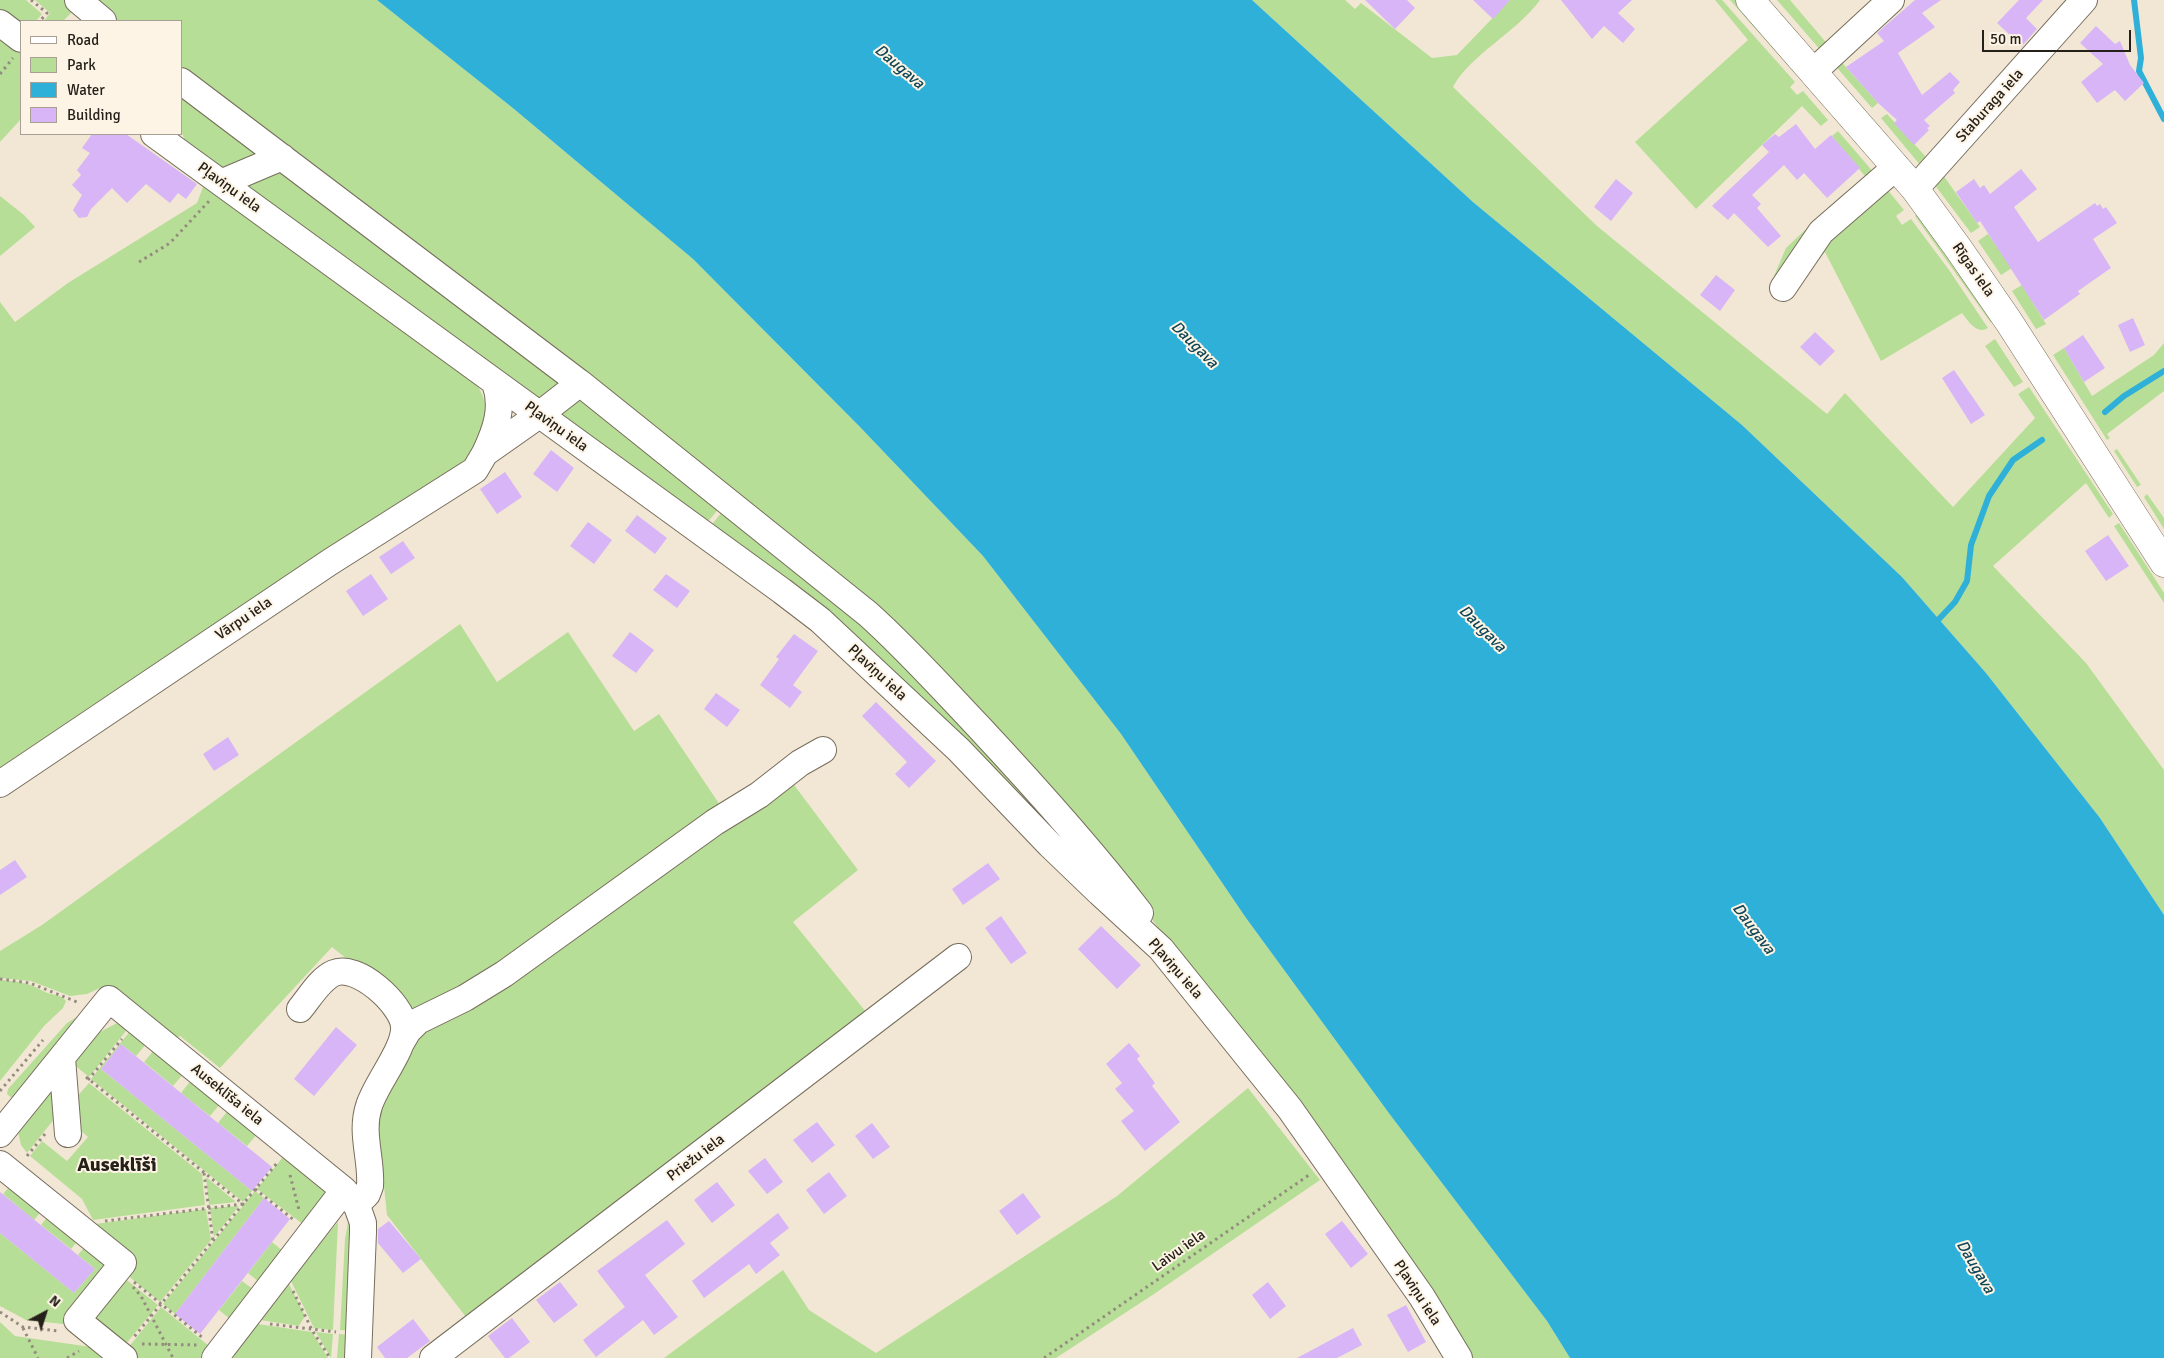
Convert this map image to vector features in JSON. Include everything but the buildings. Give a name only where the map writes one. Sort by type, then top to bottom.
[{"type":"main road","name":"Rīgas iela","points":[[1750,0],[1915,189],[1990,294],[2164,563]]},
{"type":"street","points":[[78,0],[102,20]]},
{"type":"street","points":[[1813,72],[1891,0]]},
{"type":"street","name":"Staburaga iela","points":[[1915,189],[2084,0]]},
{"type":"street","points":[[0,22],[20,38]]},
{"type":"street","points":[[182,82],[580,383],[812,567],[896,640],[1010,761],[1111,876],[1148,925],[1161,948]]},
{"type":"street","name":"Pļaviņu iela","points":[[155,135],[223,182],[495,383],[703,532],[820,620],[986,777],[1050,845],[1161,948],[1290,1109],[1422,1297],[1455,1357]]},
{"type":"street","points":[[223,182],[282,157]]},
{"type":"street","points":[[1783,288],[1821,232],[1896,167]]},
{"type":"street","name":"Vārpu iela","points":[[0,784],[330,562],[475,470],[486,453],[497,428],[500,395],[495,383]]},
{"type":"street","name":"Vārpu iela","points":[[486,453],[580,383]]},
{"type":"street","points":[[215,1351],[244,1320],[283,1269],[306,1229],[350,1197],[367,1194],[370,1186],[365,1130],[369,1105],[408,1031],[418,1021],[466,998],[504,974],[715,822],[759,795],[800,762],[823,750]]},
{"type":"street","name":"Priežu iela","points":[[433,1358],[958,958]]},
{"type":"street","points":[[300,1009],[330,975],[344,971],[351,972],[370,982],[402,1017],[404,1026],[401,1044]]},
{"type":"street","name":"Auseklīša iela","points":[[0,1134],[109,999],[288,1150],[350,1197]]},
{"type":"street","points":[[62,1058],[68,1134]]},
{"type":"street","points":[[0,1164],[123,1263],[77,1320],[123,1353]]},
{"type":"street","points":[[350,1197],[363,1223],[359,1346]]},
{"type":"path","points":[[31,0],[47,13],[41,20]]},
{"type":"path","points":[[139,262],[170,243],[205,206],[223,182]]},
{"type":"path","points":[[0,980],[30,983],[77,1002]]},
{"type":"path","points":[[62,1058],[243,1204]]},
{"type":"path","points":[[123,1353],[151,1316],[288,1150]]},
{"type":"path","points":[[288,1150],[306,1229]]},
{"type":"path","name":"Laivu iela","points":[[1044,1358],[1327,1162]]},
{"type":"path","points":[[204,1172],[213,1241]]},
{"type":"path","points":[[255,1189],[306,1229]]},
{"type":"path","points":[[75,1224],[243,1204]]},
{"type":"path","points":[[283,1269],[312,1330],[330,1358]]},
{"type":"path","points":[[118,1270],[215,1351]]},
{"type":"path","points":[[118,1270],[140,1296],[173,1358]]},
{"type":"path","points":[[0,1312],[22,1327],[61,1332],[70,1328],[77,1320]]},
{"type":"path","points":[[244,1320],[312,1330],[359,1346]]},
{"type":"path","points":[[22,1327],[38,1358]]},
{"type":"path","points":[[123,1353],[145,1344],[167,1344],[215,1351]]},
{"type":"green space","points":[[0,0],[26,0],[42,14],[37,20],[20,20],[20,26],[0,14]]},
{"type":"green space","points":[[35,0],[74,0],[72,12],[64,20],[45,20],[50,13]]},
{"type":"green space","points":[[91,0],[377,0],[514,109],[693,259],[860,427],[983,556],[1121,734],[1246,918],[1391,1116],[1547,1321],[1570,1358],[1469,1358],[1437,1300],[1130,890],[932,667],[182,73],[182,20],[115,20]]},
{"type":"green space","points":[[1252,0],[1345,0],[1355,9],[1361,3],[1432,58],[1457,55],[1510,0],[1540,0],[1520,22],[1471,64],[1453,87],[1597,226],[1827,414],[1845,393],[1953,507],[2035,418],[2018,394],[2029,387],[2113,514],[2109,518],[2086,483],[1993,566],[2086,663],[2164,770],[2164,915],[2100,818],[1986,673],[1902,577],[1742,425],[1473,202]]},
{"type":"green space","points":[[1715,0],[1722,0],[1795,82],[1790,87],[1797,95],[1803,91],[1828,120],[1821,126],[1802,106],[1696,209],[1635,142],[1748,40]]},
{"type":"green space","points":[[1730,0],[1736,0],[1793,65],[1798,77]]},
{"type":"green space","points":[[1777,0],[1790,0],[1830,47],[1823,53]]},
{"type":"green space","points":[[0,33],[20,50],[20,120],[0,142]]},
{"type":"green space","points":[[1837,57],[1878,103],[1872,108],[1832,62]]},
{"type":"green space","points":[[182,88],[271,156],[226,172],[186,144],[182,133]]},
{"type":"green space","points":[[1887,114],[1926,157],[1921,166],[1881,118]]},
{"type":"green space","points":[[1838,131],[1875,174],[1869,181],[1832,136]]},
{"type":"green space","points":[[148,147],[208,186],[209,191],[464,373],[475,383],[485,402],[484,426],[475,448],[450,476],[90,707],[0,769],[0,302],[15,322],[68,283],[197,203],[203,187]]},
{"type":"green space","points":[[275,169],[558,378],[559,387],[551,398],[536,399],[239,182]]},
{"type":"green space","points":[[1943,175],[1980,227],[1971,233],[1934,184]]},
{"type":"green space","points":[[1886,188],[1904,210],[1896,216],[1902,225],[1911,219],[1949,270],[1988,328],[1980,330],[1970,323],[1962,313],[1881,361],[1825,252],[1794,290],[1813,249]]},
{"type":"green space","points":[[1842,195],[1846,199],[1780,277],[1774,276],[1786,248]]},
{"type":"green space","points":[[0,196],[24,215],[35,227],[0,256]]},
{"type":"green space","points":[[1917,214],[1992,319],[1991,323],[1915,216]]},
{"type":"green space","points":[[1988,234],[2012,268],[2001,275],[1978,241]]},
{"type":"green space","points":[[2022,285],[2046,324],[2036,329],[2012,291]]},
{"type":"green space","points":[[1995,339],[2023,382],[2014,387],[1985,346]]},
{"type":"green space","points":[[2164,343],[2164,391],[2107,434],[2110,438],[2107,440],[2053,355],[2064,348],[2092,396],[2154,355]]},
{"type":"green space","points":[[583,399],[723,504],[705,525],[555,410],[574,400]]},
{"type":"green space","points":[[2117,449],[2141,485],[2137,487],[2114,451]]},
{"type":"green space","points":[[2147,494],[2164,518],[2164,529],[2144,497]]},
{"type":"green space","points":[[726,507],[874,627],[1120,897],[709,528]]},
{"type":"green space","points":[[2119,523],[2164,593],[2164,603],[2114,526]]},
{"type":"green space","points":[[460,624],[497,682],[568,632],[634,731],[659,714],[720,805],[779,765],[858,870],[793,922],[866,1012],[466,1317],[387,1215],[377,1119],[424,1021],[332,947],[220,1068],[180,1036],[173,1039],[105,987],[87,994],[70,996],[31,981],[0,978],[0,951],[42,925]]},
{"type":"green space","points":[[0,980],[28,984],[46,993],[64,998],[66,1001],[63,1008],[44,1026],[0,1081]]},
{"type":"green space","points":[[80,1015],[15,1101],[7,1094],[8,1089],[67,1023]]},
{"type":"green space","points":[[119,1022],[130,1026],[89,1077],[72,1063],[98,1033]]},
{"type":"green space","points":[[131,1030],[147,1043],[136,1056],[121,1044],[101,1069],[252,1191],[243,1202],[91,1079]]},
{"type":"green space","points":[[155,1049],[184,1073],[173,1086],[144,1062]]},
{"type":"green space","points":[[192,1079],[221,1103],[210,1116],[181,1093]]},
{"type":"green space","points":[[89,1083],[202,1174],[205,1205],[93,1220],[82,1199],[30,1156],[42,1141],[67,1161],[88,1137],[80,1130],[75,1099]]},
{"type":"green space","points":[[51,1085],[55,1118],[27,1153],[21,1145],[18,1132]]},
{"type":"green space","points":[[1248,1088],[1320,1180],[1154,1294],[1056,1358],[664,1358],[783,1270],[809,1310],[876,1353],[1117,1196]]},
{"type":"green space","points":[[229,1109],[258,1133],[247,1146],[218,1123]]},
{"type":"green space","points":[[283,1157],[326,1192],[304,1225],[257,1189]]},
{"type":"green space","points":[[206,1177],[236,1202],[209,1205]]},
{"type":"green space","points":[[12,1184],[42,1210],[34,1220],[3,1194]]},
{"type":"green space","points":[[255,1191],[264,1198],[175,1314],[163,1304]]},
{"type":"green space","points":[[239,1206],[214,1237],[210,1208]]},
{"type":"green space","points":[[206,1209],[211,1240],[160,1302],[126,1274],[95,1224]]},
{"type":"green space","points":[[49,1215],[79,1239],[71,1249],[41,1225]]},
{"type":"green space","points":[[349,1217],[356,1217],[351,1331],[340,1330],[345,1239]]},
{"type":"green space","points":[[338,1222],[333,1330],[314,1328],[288,1275],[300,1266]]},
{"type":"green space","points":[[0,1233],[74,1293],[95,1269],[78,1255],[86,1245],[111,1266],[67,1323],[26,1320],[0,1306]]},
{"type":"green space","points":[[272,1242],[283,1251],[259,1282],[248,1273]]},
{"type":"green space","points":[[123,1277],[158,1305],[120,1351],[92,1315]]},
{"type":"green space","points":[[286,1278],[305,1316],[299,1326],[254,1319]]},
{"type":"green space","points":[[242,1281],[253,1289],[230,1319],[219,1310]]},
{"type":"green space","points":[[161,1307],[209,1346],[201,1358],[129,1358],[124,1353]]},
{"type":"green space","points":[[0,1322],[15,1336],[91,1347],[106,1358],[0,1358]]},
{"type":"green space","points":[[251,1323],[312,1332],[328,1358],[234,1358],[232,1356]]},
{"type":"green space","points":[[316,1332],[333,1334],[331,1358]]},
{"type":"green space","points":[[339,1334],[350,1335],[349,1358],[337,1358]]},
{"type":"water","name":"Daugava","points":[[377,0],[1252,0],[1473,202],[1742,425],[1902,577],[1986,673],[2100,818],[2164,915],[2164,1358],[1570,1358],[1547,1321],[1391,1116],[1246,918],[1121,734],[983,556],[860,427],[693,259],[514,109]]},
{"type":"waterway","points":[[2134,0],[2141,58],[2139,71],[2164,119]]},
{"type":"waterway","points":[[2105,412],[2124,396],[2164,371]]},
{"type":"waterway","points":[[1939,619],[1955,602],[1967,581],[1971,545],[1989,496],[2013,460],[2042,440]]},
{"type":"district","name":"Auseklīši","points":[[117,1166]]}]
